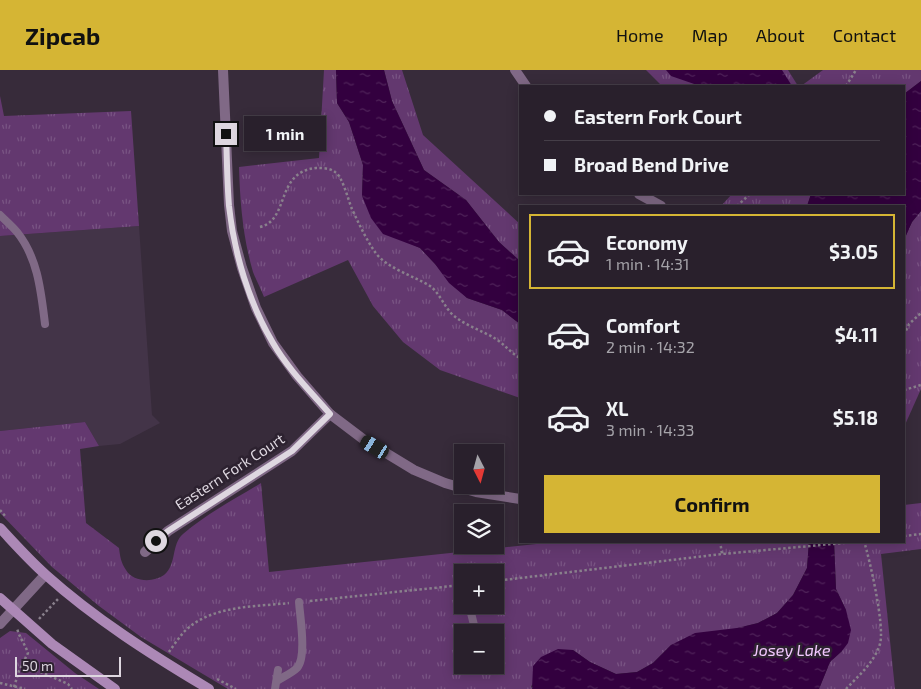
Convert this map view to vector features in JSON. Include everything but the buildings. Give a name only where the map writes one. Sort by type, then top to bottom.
[{"type":"main road","points":[[0,528],[45,575],[89,610],[127,637],[209,689]]},
{"type":"main road","points":[[0,598],[52,644],[115,689]]},
{"type":"street","points":[[223,70],[229,206],[232,231],[256,308],[273,343],[297,376],[330,414],[363,439],[414,470],[445,483],[476,492],[519,499]]},
{"type":"street","points":[[515,70],[525,85]]},
{"type":"street","points":[[642,195],[659,205]]},
{"type":"street","name":"Eastern Fork Court","points":[[145,552],[168,531],[292,451],[330,414]]},
{"type":"street","points":[[0,624],[45,575]]},
{"type":"lane","points":[[0,215],[17,232],[28,250],[38,273],[45,324]]},
{"type":"lane","points":[[276,685],[297,668],[300,663],[302,654],[299,602]]},
{"type":"lane","points":[[276,685],[278,670]]},
{"type":"path","points":[[847,85],[856,70]]},
{"type":"path","points":[[260,227],[268,225],[276,216],[285,191],[299,173],[318,168],[334,171],[339,176],[352,208],[376,254],[385,262],[432,287],[448,311],[457,319],[495,339],[519,357]]},
{"type":"path","points":[[738,205],[749,195]]},
{"type":"path","points":[[905,333],[909,324],[921,313]]},
{"type":"path","points":[[905,390],[921,384]]},
{"type":"path","points":[[0,510],[6,517]]},
{"type":"path","points":[[905,536],[921,534]]},
{"type":"path","points":[[720,543],[722,554]]},
{"type":"path","points":[[504,580],[722,554],[845,543]]},
{"type":"path","points":[[846,689],[866,670],[881,642],[878,609],[865,543]]},
{"type":"path","points":[[21,638],[66,591]]},
{"type":"path","points":[[12,610],[19,635],[28,653],[14,687]]},
{"type":"path","points":[[170,651],[176,655]]},
{"type":"path","points":[[22,664],[68,684],[72,689]]},
{"type":"path","points":[[212,676],[236,689]]},
{"type":"path","points":[[0,684],[25,689]]},
{"type":"shaded area","points":[[139,226],[152,415],[160,423],[120,444],[99,446],[85,422],[0,431],[0,236]]},
{"type":"green space","points":[[324,70],[336,70],[337,103],[349,122],[363,165],[362,196],[405,241],[420,248],[467,298],[502,310],[519,323],[519,398],[440,370],[403,342],[373,306],[348,260],[264,297],[253,272],[244,233],[239,167],[319,158]]},
{"type":"green space","points":[[384,70],[402,70],[423,135],[519,223],[519,260],[499,242],[466,200],[424,170],[392,101]]},
{"type":"green space","points":[[646,70],[788,70],[797,85],[661,85]]},
{"type":"green space","points":[[823,70],[921,70],[921,81],[905,93],[905,85],[802,85]]},
{"type":"green space","points":[[0,96],[4,116],[131,111],[139,226],[0,236]]},
{"type":"green space","points":[[731,195],[811,195],[807,205],[722,205]]},
{"type":"green space","points":[[921,211],[921,389],[905,425],[905,238],[912,222]]},
{"type":"green space","points":[[85,422],[99,446],[80,449],[86,523],[119,548],[120,557],[129,574],[144,580],[159,578],[168,571],[179,538],[183,534],[211,513],[261,483],[269,572],[454,553],[504,554],[504,547],[546,543],[809,543],[807,568],[793,595],[777,613],[758,623],[671,645],[653,663],[637,672],[616,674],[590,662],[573,650],[531,686],[532,689],[228,689],[141,637],[99,606],[52,567],[0,513],[0,431]]},
{"type":"green space","points":[[921,503],[921,549],[881,554],[895,689],[819,689],[830,662],[842,651],[846,610],[836,589],[834,543],[905,543],[905,505]]},
{"type":"green space","points":[[10,631],[26,633],[75,673],[99,689],[0,689],[0,638]]},
{"type":"water","points":[[336,70],[384,70],[392,101],[424,170],[466,200],[499,242],[519,260],[519,323],[502,310],[467,298],[449,283],[420,248],[383,234],[371,218],[362,196],[363,165],[349,122],[337,103]]},
{"type":"water","points":[[666,70],[782,70],[791,85],[697,85],[671,76]]},
{"type":"water","points":[[921,81],[921,211],[912,222],[905,238],[905,205],[807,205],[811,195],[905,195],[905,93]]},
{"type":"water","name":"Josey Lake","points":[[809,543],[834,543],[836,589],[846,610],[851,630],[848,643],[830,662],[819,689],[532,689],[533,666],[541,657],[558,649],[573,650],[590,662],[616,674],[637,672],[653,663],[671,645],[695,633],[737,628],[758,623],[777,613],[793,595],[807,568]]},
{"type":"route","points":[[156,541],[168,531],[292,451],[330,414],[297,376],[273,343],[256,308],[232,231],[226,134]]}]
